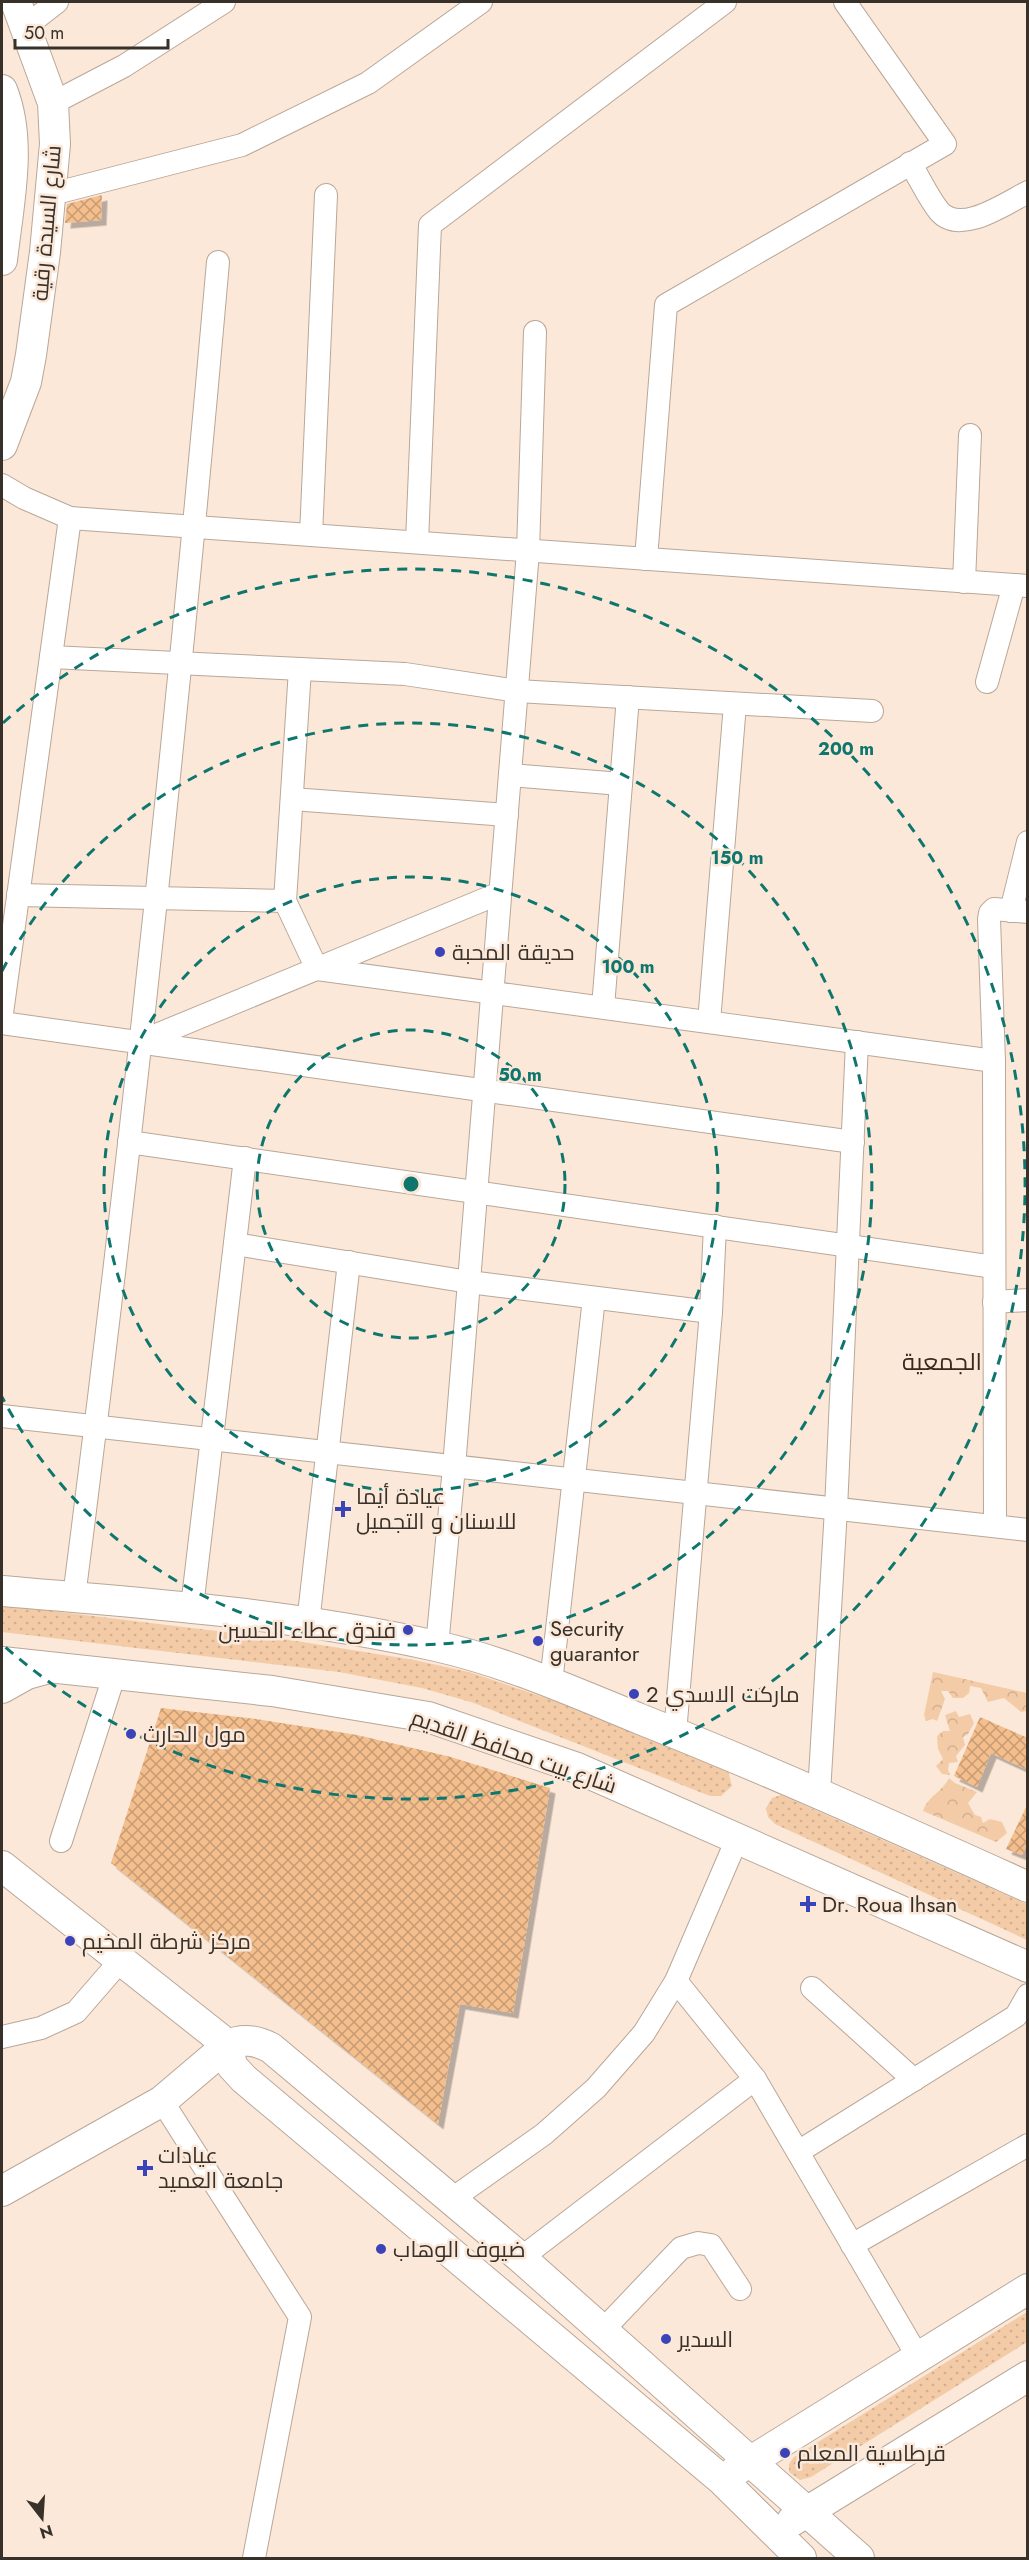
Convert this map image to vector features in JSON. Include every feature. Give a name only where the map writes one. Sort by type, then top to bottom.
[{"type":"main road","name":"شارع السيدة رقية","points":[[2,445],[26,382],[31,355],[52,194],[55,144],[53,103],[21,14]]},
{"type":"main road","name":"شارع السيدة رقية","points":[[2,90],[8,106],[12,140],[2,260]]},
{"type":"main road","points":[[2,1591],[192,1607],[308,1623],[437,1646],[551,1683],[675,1733],[1028,1887]]},
{"type":"main road","name":"شارع بيت محافظ القديم","points":[[2,1662],[272,1691],[428,1717],[577,1768],[1028,1967]]},
{"type":"main road","points":[[2,1688],[27,1674],[61,1667]]},
{"type":"main road","points":[[2,1866],[228,2045],[232,2066],[244,2079],[722,2480],[801,2559]]},
{"type":"main road","points":[[2,2191],[162,2101],[228,2045],[237,2041],[260,2042],[271,2048],[521,2258],[859,2559]]},
{"type":"main road","points":[[722,2480],[1028,2289]]},
{"type":"main road","points":[[775,2533],[807,2511],[1028,2376]]},
{"type":"street","points":[[21,14],[57,2]]},
{"type":"street","points":[[53,103],[124,66],[224,2]]},
{"type":"street","points":[[52,194],[242,145],[368,84],[481,2]]},
{"type":"street","points":[[417,542],[430,225],[725,2]]},
{"type":"street","points":[[646,559],[666,305],[945,144],[845,2]]},
{"type":"street","points":[[910,164],[939,211],[948,219],[963,222],[1028,192]]},
{"type":"street","points":[[311,535],[326,195]]},
{"type":"street","points":[[74,1597],[129,1142],[181,663],[218,262]]},
{"type":"street","points":[[437,1646],[454,1467],[528,551],[535,332]]},
{"type":"street","points":[[964,582],[970,435]]},
{"type":"street","points":[[2,485],[24,498],[70,518],[195,525],[1021,586],[987,682]]},
{"type":"street","points":[[2,1013],[70,518]]},
{"type":"street","points":[[51,657],[405,674],[517,691],[872,711]]},
{"type":"street","points":[[300,669],[285,901],[317,969]]},
{"type":"street","points":[[603,1007],[628,698]]},
{"type":"street","points":[[709,1022],[735,704]]},
{"type":"street","points":[[510,775],[621,784]]},
{"type":"street","points":[[292,799],[507,815]]},
{"type":"street","points":[[994,1526],[994,1061],[989,920],[990,913],[994,909],[1019,911],[1028,842]]},
{"type":"street","points":[[140,1042],[500,893]]},
{"type":"street","points":[[18,895],[285,901]]},
{"type":"street","points":[[317,969],[994,1061]]},
{"type":"street","points":[[2,1023],[853,1142]]},
{"type":"street","points":[[819,1794],[836,1509],[857,1042]]},
{"type":"street","points":[[129,1142],[994,1267]]},
{"type":"street","points":[[192,1607],[244,1158]]},
{"type":"street","points":[[675,1733],[697,1494],[715,1226]]},
{"type":"street","points":[[235,1244],[469,1282],[711,1312]]},
{"type":"street","points":[[308,1623],[349,1262]]},
{"type":"street","points":[[551,1683],[594,1298]]},
{"type":"street","points":[[994,1302],[1028,1300]]},
{"type":"street","points":[[2,1416],[1028,1530]]},
{"type":"street","points":[[61,1841],[115,1673]]},
{"type":"street","points":[[452,2199],[543,2134],[596,2088],[644,2033],[676,1981],[737,1839]]},
{"type":"street","points":[[2,2037],[41,2028],[76,2012],[121,1960]]},
{"type":"street","points":[[676,1981],[755,2079],[918,2357]]},
{"type":"street","points":[[812,1988],[914,2080]]},
{"type":"street","points":[[798,2152],[1016,2016],[1028,1995]]},
{"type":"street","points":[[521,2258],[755,2079]]},
{"type":"street","points":[[162,2101],[300,2317],[254,2559]]},
{"type":"street","points":[[852,2245],[1028,2145]]},
{"type":"street","points":[[603,2330],[681,2248],[698,2243],[711,2246],[740,2289]]},
{"type":"green space","points":[[2,1605],[290,1640],[414,1660],[469,1672],[561,1703],[719,1764],[728,1771],[732,1786],[721,1796],[710,1796],[474,1703],[422,1688],[339,1672],[2,1632]]},
{"type":"green space","points":[[933,1672],[1027,1693],[1027,1711],[1021,1712],[1004,1698],[988,1702],[981,1688],[970,1686],[969,1693],[963,1698],[953,1698],[948,1691],[941,1691],[945,1699],[937,1721],[933,1719],[926,1721],[924,1715]]},
{"type":"green space","points":[[956,1711],[959,1717],[970,1714],[974,1723],[968,1734],[963,1737],[965,1745],[956,1756],[958,1762],[949,1763],[950,1775],[942,1774],[936,1766],[943,1759],[938,1749],[937,1736],[943,1731],[950,1731],[945,1715]]},
{"type":"green space","points":[[949,1778],[977,1792],[968,1803],[975,1815],[981,1817],[983,1823],[990,1819],[1002,1822],[1007,1833],[996,1842],[923,1811],[928,1801]]},
{"type":"green space","points":[[781,1795],[1027,1904],[1027,1940],[775,1824],[768,1817],[766,1808],[772,1798]]},
{"type":"green space","points":[[1027,2312],[1027,2342],[811,2477],[800,2480],[789,2472],[789,2464],[794,2457]]},
{"type":"building","points":[[102,195],[101,220],[65,223],[67,204]]},
{"type":"building","name":"مول الحارث","points":[[161,1708],[256,1719],[357,1735],[451,1757],[550,1788],[513,2013],[460,2004],[438,2124],[111,1863]]},
{"type":"building","points":[[980,1717],[1028,1738],[1028,1770],[991,1753],[977,1787],[954,1776]]},
{"type":"building","points":[[1028,1803],[1028,1843],[1022,1855],[1006,1849]]},
{"type":"place","name":"حديقة المحبة","points":[[440,952]]},
{"type":"place","name":"عيادة أيما للاسنان و التجميل","points":[[343,1509]]},
{"type":"place","name":"فندق عطاء الحسين","points":[[408,1630]]},
{"type":"place","name":"Security guarantor","points":[[538,1641]]},
{"type":"place","name":"ماركت الاسدي 2","points":[[634,1694]]},
{"type":"place","name":"مول الحارث","points":[[131,1734]]},
{"type":"place","name":"Dr. Roua Ihsan","points":[[808,1904]]},
{"type":"place","name":"مركز شرطة المخيم","points":[[70,1941]]},
{"type":"place","name":"عيادات جامعة العميد","points":[[145,2168]]},
{"type":"place","name":"ضيوف الوهاب","points":[[381,2249]]},
{"type":"place","name":"السدير","points":[[666,2339]]},
{"type":"place","name":"قرطاسية المعلم","points":[[785,2453]]},
{"type":"district","name":"الجمعية","points":[[942,1361]]}]
